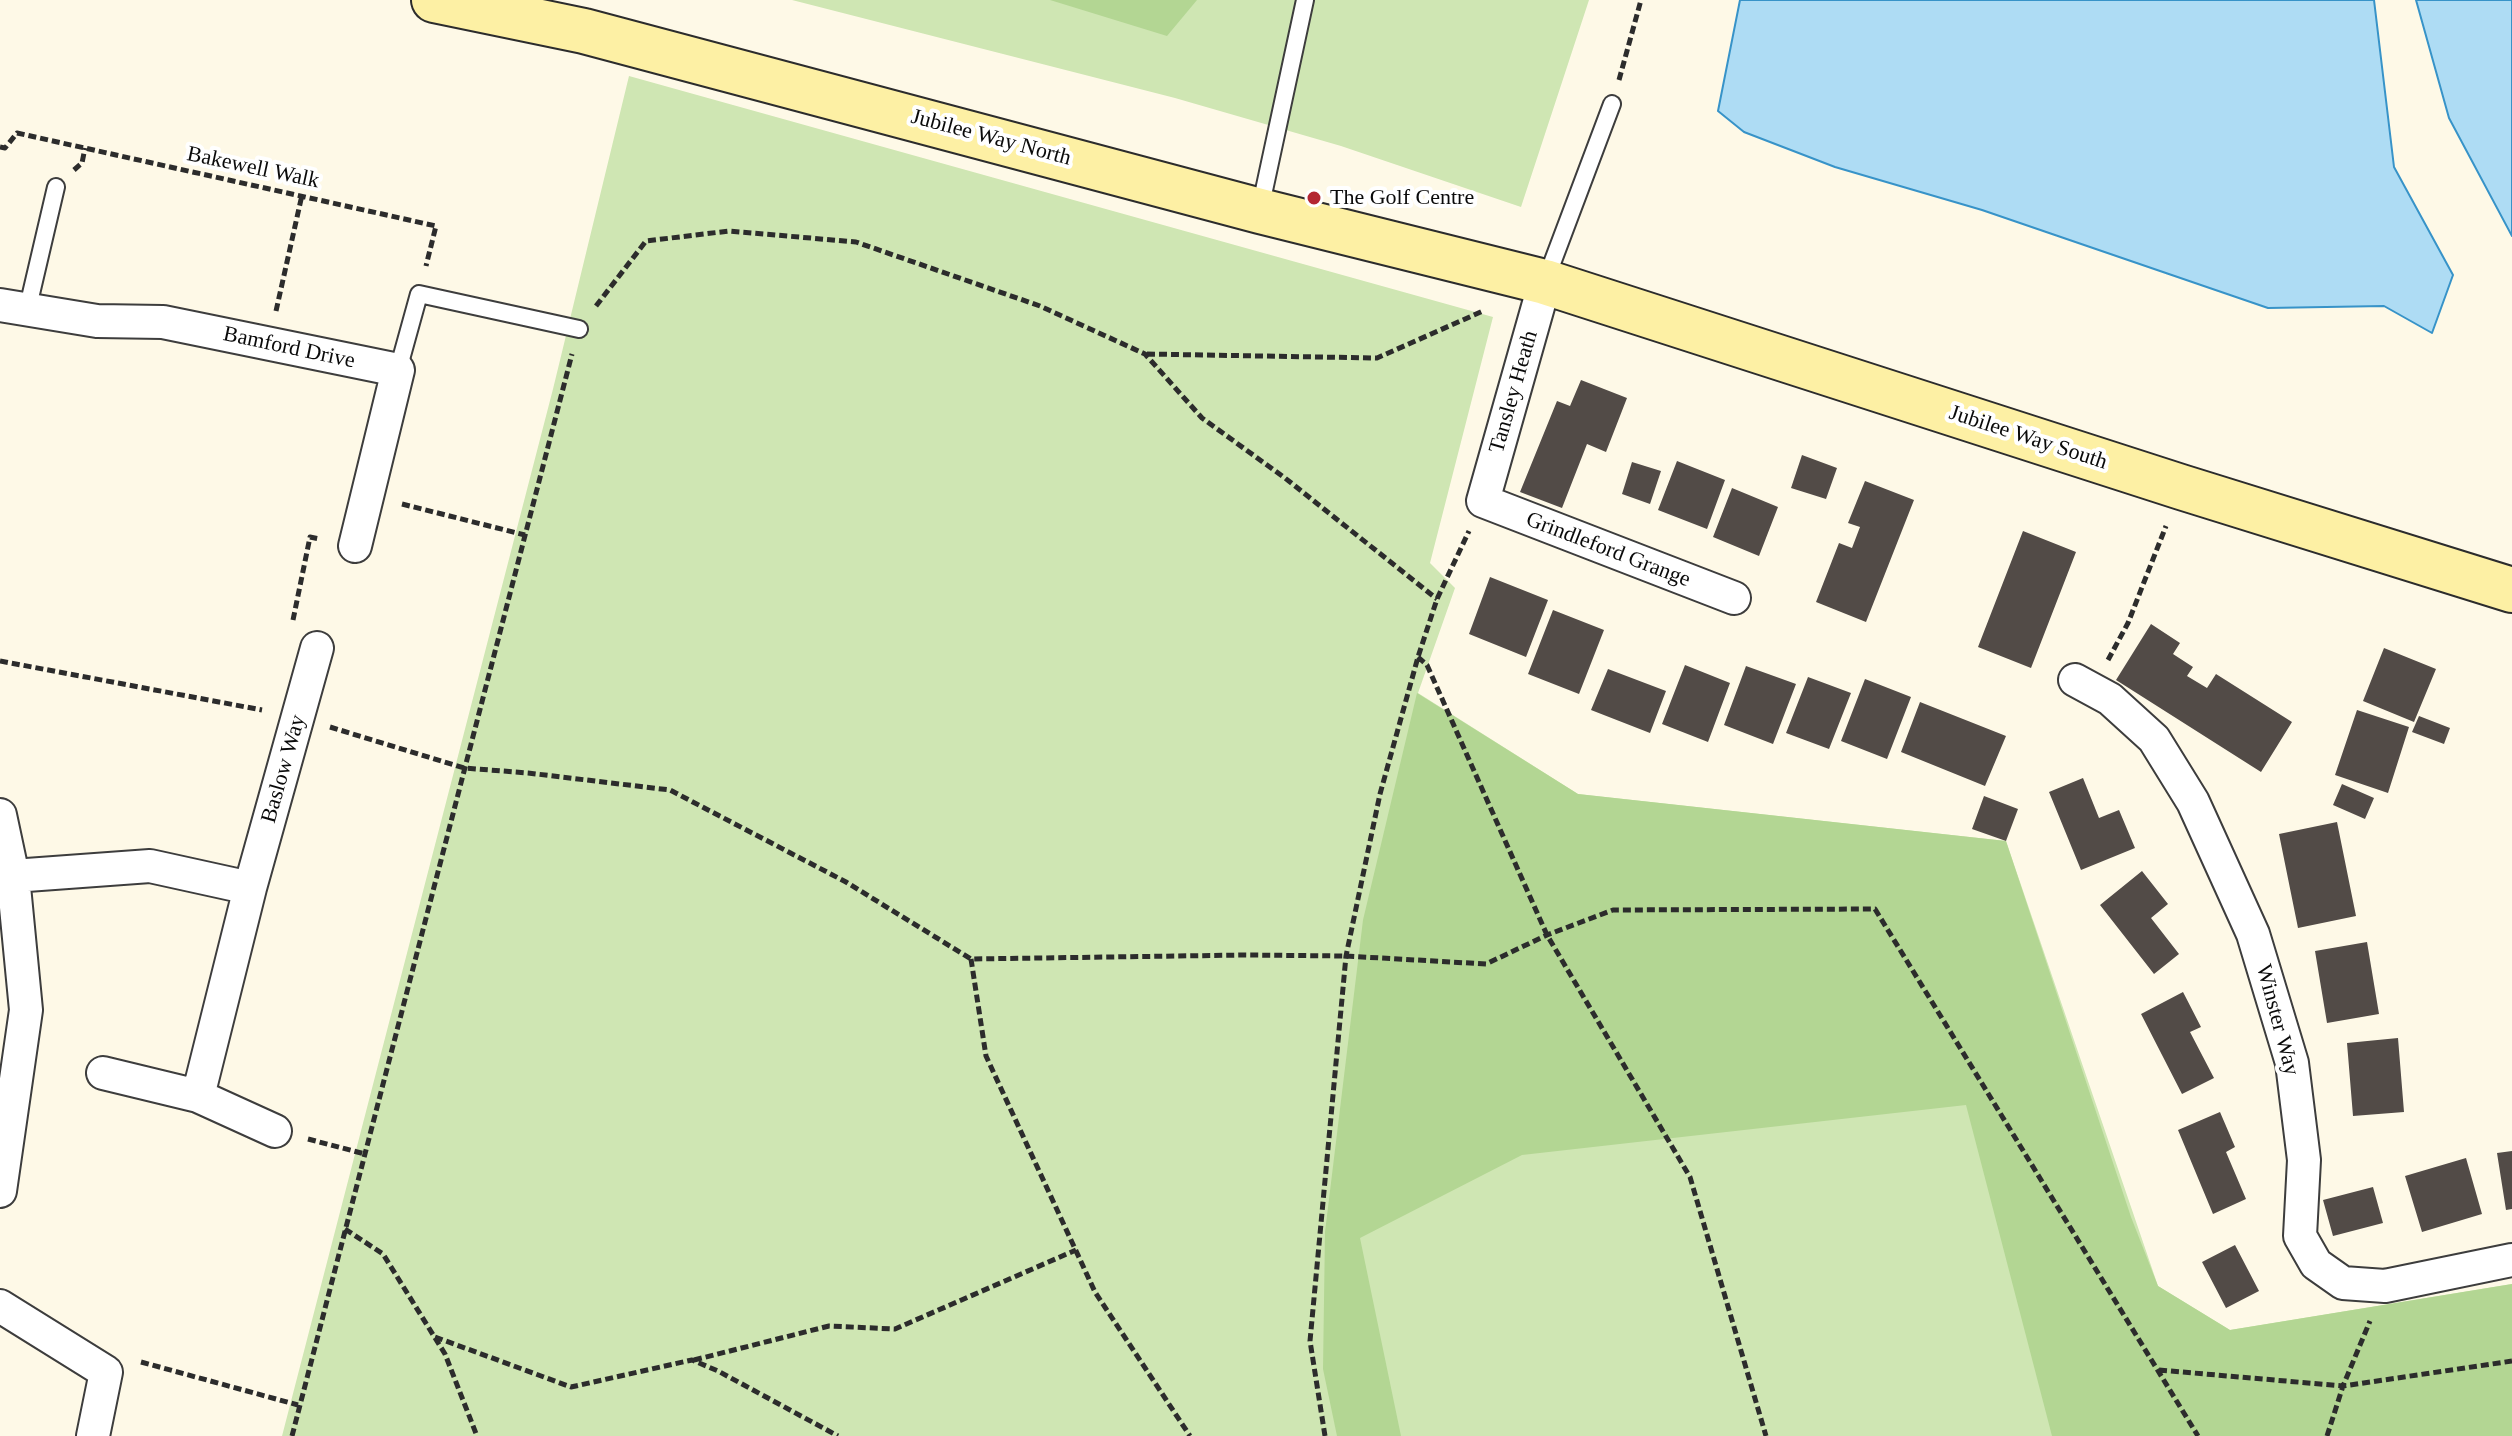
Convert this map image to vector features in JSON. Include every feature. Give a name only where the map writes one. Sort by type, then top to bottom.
[{"type":"street","name":"Jubilee Way North","points":[[434,0],[584,31],[1260,211],[1545,282]]},
{"type":"street","name":"Jubilee Way South","points":[[1545,282],[2512,590]]},
{"type":"street","name":"Tansley Heath","points":[[1483,501],[1545,282]]},
{"type":"street","name":"Bamford Drive","points":[[14,308],[97,321],[163,322],[398,370]]},
{"type":"street","points":[[355,546],[398,370]]},
{"type":"street","name":"Grindleford Grange","points":[[1483,501],[1734,598]]},
{"type":"street","name":"Baslow Way","points":[[198,1096],[250,888],[317,648]]},
{"type":"street","name":"Winster Way","points":[[2084,685],[2110,699],[2154,739],[2193,802],[2253,934],[2292,1063],[2304,1160],[2300,1236],[2316,1264],[2343,1283],[2385,1286],[2512,1260]]},
{"type":"street","points":[[0,815],[13,876],[26,1010],[1,1171]]},
{"type":"street","points":[[13,876],[150,866],[250,888]]},
{"type":"street","points":[[103,1073],[198,1096],[275,1131]]},
{"type":"street","points":[[0,1306],[106,1372],[93,1436]]},
{"type":"lane","points":[[1260,211],[1305,0]]},
{"type":"lane","points":[[1545,282],[1612,104]]},
{"type":"lane","points":[[14,308],[56,187]]},
{"type":"lane","points":[[398,370],[419,294],[579,329]]},
{"type":"path","points":[[1612,104],[1641,0]]},
{"type":"path","name":"Bakewell Walk","points":[[0,147],[5,148],[17,133],[436,226],[419,294]]},
{"type":"path","points":[[268,344],[302,195]]},
{"type":"path","points":[[292,1436],[579,329],[646,241],[729,231],[856,242],[1040,306],[1145,354],[1377,358],[1545,282]]},
{"type":"path","points":[[1145,354],[1202,418],[1285,478],[1437,599]]},
{"type":"path","points":[[2084,685],[2128,623],[2181,487]]},
{"type":"path","points":[[369,496],[525,535]]},
{"type":"path","points":[[1325,1436],[1310,1341],[1346,956],[1380,794],[1418,657],[1437,599],[1483,501]]},
{"type":"path","points":[[317,648],[288,642],[310,537],[355,546]]},
{"type":"path","points":[[1418,657],[1427,665],[1547,935],[1690,1177],[1766,1436]]},
{"type":"path","points":[[0,661],[299,717],[464,768],[670,790],[846,882],[971,959],[1346,956],[1486,964],[1547,935],[1613,910],[1875,909],[2198,1436]]},
{"type":"path","points":[[971,959],[986,1056],[1095,1292],[1190,1436]]},
{"type":"path","points":[[275,1131],[365,1154]]},
{"type":"path","points":[[345,1229],[383,1254],[445,1354],[477,1436]]},
{"type":"path","points":[[435,1337],[571,1387],[829,1326],[895,1329],[1076,1250]]},
{"type":"path","points":[[2327,1436],[2343,1386],[2385,1286]]},
{"type":"path","points":[[106,1372],[122,1357],[298,1405]]},
{"type":"path","points":[[692,1360],[838,1436]]},
{"type":"path","points":[[2158,1370],[2343,1386],[2512,1361]]},
{"type":"green space","points":[[792,0],[1589,0],[1521,207],[1341,146],[1175,98]]},
{"type":"green space","points":[[1050,0],[1197,0],[1167,36]]},
{"type":"green space","points":[[629,76],[1493,317],[1430,563],[1455,588],[1418,693],[1578,794],[2006,841],[2158,1286],[2230,1330],[2512,1284],[2512,1436],[282,1436],[553,389]]},
{"type":"green space","points":[[1417,693],[1578,794],[2006,841],[2131,1217],[2158,1286],[2230,1330],[2512,1284],[2512,1436],[2052,1436],[1966,1105],[1522,1155],[1360,1238],[1401,1436],[1337,1436],[1323,1369],[1325,1232],[1363,920]]},
{"type":"water","points":[[1740,0],[2374,0],[2394,167],[2453,275],[2432,333],[2384,306],[2268,308],[1982,210],[1835,167],[1744,132],[1718,111]]},
{"type":"water","points":[[2416,0],[2512,0],[2512,236],[2449,118]]},
{"type":"building","points":[[1581,380],[1627,398],[1606,452],[1587,444],[1562,508],[1520,492],[1557,401],[1570,406]]},
{"type":"building","points":[[1802,455],[1837,468],[1826,499],[1791,488]]},
{"type":"building","points":[[1677,461],[1725,480],[1707,529],[1658,510]]},
{"type":"building","points":[[1632,462],[1661,471],[1650,504],[1622,494]]},
{"type":"building","points":[[1865,481],[1914,500],[1866,622],[1816,602],[1839,543],[1852,548],[1860,527],[1848,523]]},
{"type":"building","points":[[1732,488],[1778,507],[1759,556],[1713,537]]},
{"type":"building","points":[[2023,531],[2076,552],[2031,668],[1978,647]]},
{"type":"building","points":[[1490,577],[1548,600],[1526,657],[1469,634]]},
{"type":"building","points":[[1553,610],[1604,630],[1579,694],[1528,674]]},
{"type":"building","points":[[2151,624],[2180,643],[2173,654],[2193,667],[2187,676],[2207,688],[2216,674],[2292,722],[2261,772],[2116,680]]},
{"type":"building","points":[[2384,648],[2436,669],[2414,722],[2363,701]]},
{"type":"building","points":[[1685,665],[1730,683],[1708,742],[1662,724]]},
{"type":"building","points":[[1746,666],[1796,684],[1773,744],[1724,725]]},
{"type":"building","points":[[1608,669],[1666,691],[1650,733],[1591,710]]},
{"type":"building","points":[[1808,677],[1851,693],[1829,749],[1786,733]]},
{"type":"building","points":[[1865,679],[1911,697],[1887,759],[1841,741]]},
{"type":"building","points":[[1920,702],[2006,736],[1985,786],[1901,752]]},
{"type":"building","points":[[2357,710],[2409,727],[2388,793],[2335,775]]},
{"type":"building","points":[[2419,716],[2450,728],[2444,744],[2412,732]]},
{"type":"building","points":[[2083,778],[2099,818],[2119,810],[2135,848],[2081,870],[2049,792]]},
{"type":"building","points":[[2342,784],[2374,798],[2365,819],[2333,805]]},
{"type":"building","points":[[1984,796],[2018,809],[2006,841],[1972,829]]},
{"type":"building","points":[[2337,822],[2356,916],[2298,928],[2279,834]]},
{"type":"building","points":[[2142,871],[2168,904],[2151,918],[2179,954],[2154,974],[2100,905]]},
{"type":"building","points":[[2367,942],[2379,1014],[2327,1023],[2315,951]]},
{"type":"building","points":[[2183,992],[2201,1027],[2190,1032],[2214,1078],[2182,1094],[2141,1014]]},
{"type":"building","points":[[2398,1038],[2404,1112],[2353,1116],[2347,1043]]},
{"type":"building","points":[[2220,1112],[2235,1147],[2226,1152],[2246,1199],[2213,1214],[2178,1130]]},
{"type":"building","points":[[2512,1151],[2512,1209],[2506,1210],[2497,1153]]},
{"type":"building","points":[[2466,1158],[2482,1214],[2422,1232],[2405,1176]]},
{"type":"building","points":[[2373,1187],[2383,1223],[2333,1236],[2323,1200]]},
{"type":"building","points":[[2235,1245],[2259,1291],[2226,1308],[2202,1262]]},
{"type":"place","name":"The Golf Centre","points":[[1314,198]]}]
